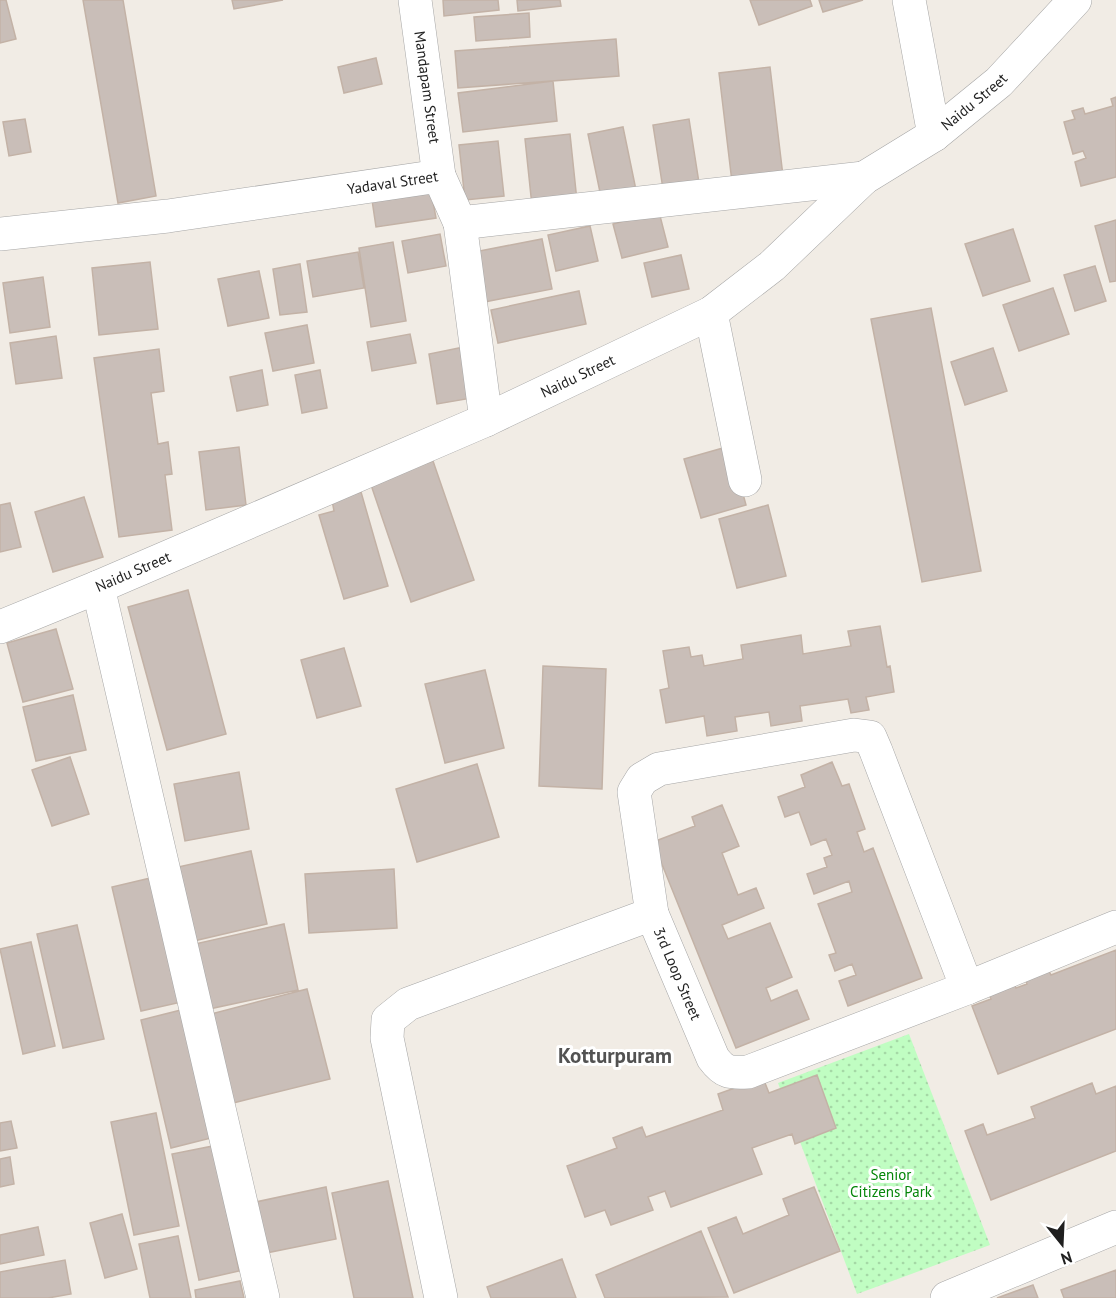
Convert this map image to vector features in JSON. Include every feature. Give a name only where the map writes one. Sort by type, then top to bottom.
[{"type":"street","name":"Mandapam Street","points":[[415,0],[439,176]]},
{"type":"street","points":[[909,0],[934,135]]},
{"type":"street","name":"Naidu Street","points":[[0,627],[486,420],[711,313],[772,267],[864,178],[934,135],[999,82],[1076,0]]},
{"type":"street","name":"Yadaval Street","points":[[0,234],[168,216],[439,176],[460,223],[486,420]]},
{"type":"street","points":[[460,223],[864,178]]},
{"type":"street","points":[[711,313],[746,480]]},
{"type":"street","points":[[98,587],[263,1298]]},
{"type":"street","points":[[652,914],[634,792],[642,779],[660,769],[854,735],[870,737],[967,988]]},
{"type":"street","name":"3rd Loop Street","points":[[441,1298],[387,1038],[388,1020],[408,1004],[652,914],[713,1058],[720,1068],[728,1072],[748,1072],[967,988],[1116,927]]},
{"type":"street","points":[[947,1298],[1116,1227]]},
{"type":"green space","name":"Senior Citizens Park","points":[[909,1034],[990,1245],[857,1294],[778,1083]]},
{"type":"building","points":[[0,0],[6,0],[16,39],[0,43]]},
{"type":"building","points":[[83,0],[123,0],[156,196],[118,203]]},
{"type":"building","points":[[232,0],[283,0],[234,9]]},
{"type":"building","points":[[443,0],[498,0],[499,10],[444,16]]},
{"type":"building","points":[[517,0],[560,0],[561,6],[518,11]]},
{"type":"building","points":[[750,0],[810,0],[812,6],[759,25]]},
{"type":"building","points":[[819,0],[863,0],[823,12]]},
{"type":"building","points":[[529,13],[530,37],[476,41],[474,17]]},
{"type":"building","points":[[616,39],[619,76],[458,88],[455,51]]},
{"type":"building","points":[[376,58],[382,84],[344,93],[338,67]]},
{"type":"building","points":[[770,67],[783,176],[732,182],[719,73]]},
{"type":"building","points":[[553,81],[557,121],[463,132],[458,93]]},
{"type":"building","points":[[1116,97],[1116,177],[1081,186],[1075,162],[1086,158],[1083,151],[1073,154],[1064,122],[1075,119],[1072,111],[1083,108],[1085,114],[1113,106],[1111,99]]},
{"type":"building","points":[[25,119],[31,152],[9,156],[3,122]]},
{"type":"building","points":[[689,119],[699,183],[663,189],[653,125]]},
{"type":"building","points":[[623,127],[636,190],[601,197],[588,134]]},
{"type":"building","points":[[570,134],[577,201],[532,206],[525,139]]},
{"type":"building","points":[[498,141],[504,196],[465,200],[459,145]]},
{"type":"building","points":[[431,191],[436,218],[376,227],[372,200]]},
{"type":"building","points":[[659,212],[668,247],[622,258],[613,224]]},
{"type":"building","points":[[1116,220],[1116,281],[1110,282],[1095,226]]},
{"type":"building","points":[[590,226],[598,261],[556,271],[548,235]]},
{"type":"building","points":[[1013,229],[1030,281],[983,296],[965,244]]},
{"type":"building","points":[[440,234],[446,266],[408,273],[402,241]]},
{"type":"building","points":[[542,239],[552,289],[484,302],[474,252]]},
{"type":"building","points":[[393,242],[406,321],[371,327],[359,248]]},
{"type":"building","points":[[358,252],[364,288],[313,297],[307,261]]},
{"type":"building","points":[[681,255],[689,289],[652,297],[644,263]]},
{"type":"building","points":[[150,262],[158,329],[99,335],[92,268]]},
{"type":"building","points":[[300,264],[307,312],[280,315],[273,269]]},
{"type":"building","points":[[1095,266],[1106,301],[1075,311],[1064,275]]},
{"type":"building","points":[[259,271],[269,318],[228,326],[218,279]]},
{"type":"building","points":[[43,277],[50,327],[10,333],[3,283]]},
{"type":"building","points":[[1053,288],[1069,334],[1019,351],[1003,305]]},
{"type":"building","points":[[579,291],[586,324],[498,343],[491,310]]},
{"type":"building","points":[[931,308],[981,571],[922,582],[871,319]]},
{"type":"building","points":[[307,325],[314,363],[273,371],[265,333]]},
{"type":"building","points":[[410,334],[416,363],[372,371],[367,342]]},
{"type":"building","points":[[56,336],[62,378],[16,384],[10,343]]},
{"type":"building","points":[[464,347],[472,398],[437,404],[429,354]]},
{"type":"building","points":[[993,348],[1007,391],[965,405],[951,362]]},
{"type":"building","points":[[159,349],[164,391],[151,393],[158,444],[168,442],[172,474],[165,475],[172,530],[119,537],[94,358]]},
{"type":"building","points":[[262,370],[268,405],[237,411],[230,377]]},
{"type":"building","points":[[320,370],[327,408],[302,413],[295,375]]},
{"type":"building","points":[[730,446],[746,505],[701,518],[684,459]]},
{"type":"building","points":[[239,447],[246,505],[206,510],[199,452]]},
{"type":"building","points":[[433,461],[474,580],[411,602],[370,482]]},
{"type":"building","points":[[361,492],[388,586],[344,599],[319,515],[334,511],[332,500]]},
{"type":"building","points":[[84,497],[103,557],[53,572],[35,512]]},
{"type":"building","points":[[10,503],[21,547],[0,552],[0,505]]},
{"type":"building","points":[[768,505],[786,576],[737,588],[719,519]]},
{"type":"building","points":[[188,590],[226,734],[167,750],[128,607]]},
{"type":"building","points":[[880,626],[894,692],[866,697],[869,710],[851,713],[848,699],[800,706],[802,721],[771,726],[769,712],[735,717],[737,731],[707,736],[704,716],[666,723],[660,690],[669,688],[663,651],[689,647],[691,657],[702,655],[704,666],[743,659],[741,645],[801,635],[803,654],[851,646],[848,631]]},
{"type":"building","points":[[56,629],[73,689],[23,702],[7,643]]},
{"type":"building","points":[[344,648],[361,706],[317,718],[301,660]]},
{"type":"building","points":[[543,666],[606,669],[602,789],[539,786]]},
{"type":"building","points":[[485,670],[504,748],[445,763],[425,684]]},
{"type":"building","points":[[73,695],[86,750],[36,761],[23,707]]},
{"type":"building","points":[[70,757],[89,814],[52,826],[32,770]]},
{"type":"building","points":[[832,762],[842,786],[849,784],[865,829],[857,832],[864,852],[873,848],[922,978],[848,1006],[839,981],[856,975],[852,964],[835,971],[829,955],[836,953],[818,904],[852,892],[849,881],[814,894],[807,874],[827,867],[824,858],[832,855],[826,839],[811,845],[799,812],[785,817],[778,797],[805,787],[801,775]]},
{"type":"building","points":[[477,764],[499,837],[417,862],[396,789]]},
{"type":"building","points":[[239,772],[249,829],[185,841],[174,784]]},
{"type":"building","points":[[722,805],[739,846],[722,853],[738,895],[756,888],[764,908],[722,925],[728,939],[770,923],[792,977],[766,988],[771,1001],[797,990],[809,1019],[736,1048],[653,842],[695,826],[692,817]]},
{"type":"building","points":[[251,851],[267,924],[185,943],[169,869]]},
{"type":"building","points":[[394,869],[397,928],[309,933],[305,874]]},
{"type":"building","points":[[159,876],[186,1001],[141,1011],[112,887]]},
{"type":"building","points":[[284,924],[298,990],[209,1009],[195,944]]},
{"type":"building","points":[[77,925],[104,1039],[63,1048],[37,934]]},
{"type":"building","points":[[31,942],[55,1046],[23,1054],[0,949]]},
{"type":"building","points":[[1116,950],[1116,1029],[998,1074],[972,1006],[991,999],[987,990],[1013,981],[1016,988],[1027,984],[1024,976],[1047,967],[1051,975]]},
{"type":"building","points":[[307,989],[330,1079],[233,1103],[211,1014]]},
{"type":"building","points":[[185,1009],[215,1137],[171,1148],[141,1020]]},
{"type":"building","points":[[817,1075],[836,1128],[795,1144],[792,1134],[752,1148],[762,1174],[671,1207],[665,1191],[648,1197],[653,1210],[611,1225],[605,1210],[585,1217],[567,1166],[617,1148],[613,1138],[642,1127],[646,1137],[723,1110],[718,1094],[763,1078],[769,1093]]},
{"type":"building","points":[[1092,1083],[1096,1094],[1116,1086],[1116,1151],[991,1200],[965,1131],[983,1124],[987,1135],[1035,1118],[1031,1107]]},
{"type":"building","points":[[156,1113],[179,1226],[134,1235],[111,1122]]},
{"type":"building","points":[[11,1121],[17,1148],[0,1151],[0,1123]]},
{"type":"building","points":[[213,1146],[239,1271],[199,1280],[172,1154]]},
{"type":"building","points":[[10,1157],[14,1184],[0,1187],[0,1159]]},
{"type":"building","points":[[388,1181],[413,1298],[354,1298],[332,1193]]},
{"type":"building","points":[[326,1187],[336,1239],[261,1254],[251,1203]]},
{"type":"building","points":[[814,1187],[840,1251],[734,1293],[708,1228],[736,1217],[743,1234],[789,1215],[783,1199]]},
{"type":"building","points":[[122,1214],[137,1269],[105,1278],[90,1223]]},
{"type":"building","points":[[38,1227],[44,1255],[0,1264],[0,1235]]},
{"type":"building","points":[[701,1231],[728,1297],[605,1298],[596,1275]]},
{"type":"building","points":[[178,1236],[191,1298],[150,1298],[139,1244]]},
{"type":"building","points":[[562,1259],[576,1298],[491,1298],[487,1287]]},
{"type":"building","points":[[65,1260],[71,1294],[48,1298],[0,1298],[0,1272]]},
{"type":"building","points":[[1116,1270],[1116,1298],[1064,1298],[1061,1290]]},
{"type":"building","points":[[240,1281],[244,1298],[196,1298],[195,1290]]},
{"type":"building","points":[[1033,1285],[1038,1298],[997,1298]]},
{"type":"district","name":"Kotturpuram","points":[[615,1056]]}]
